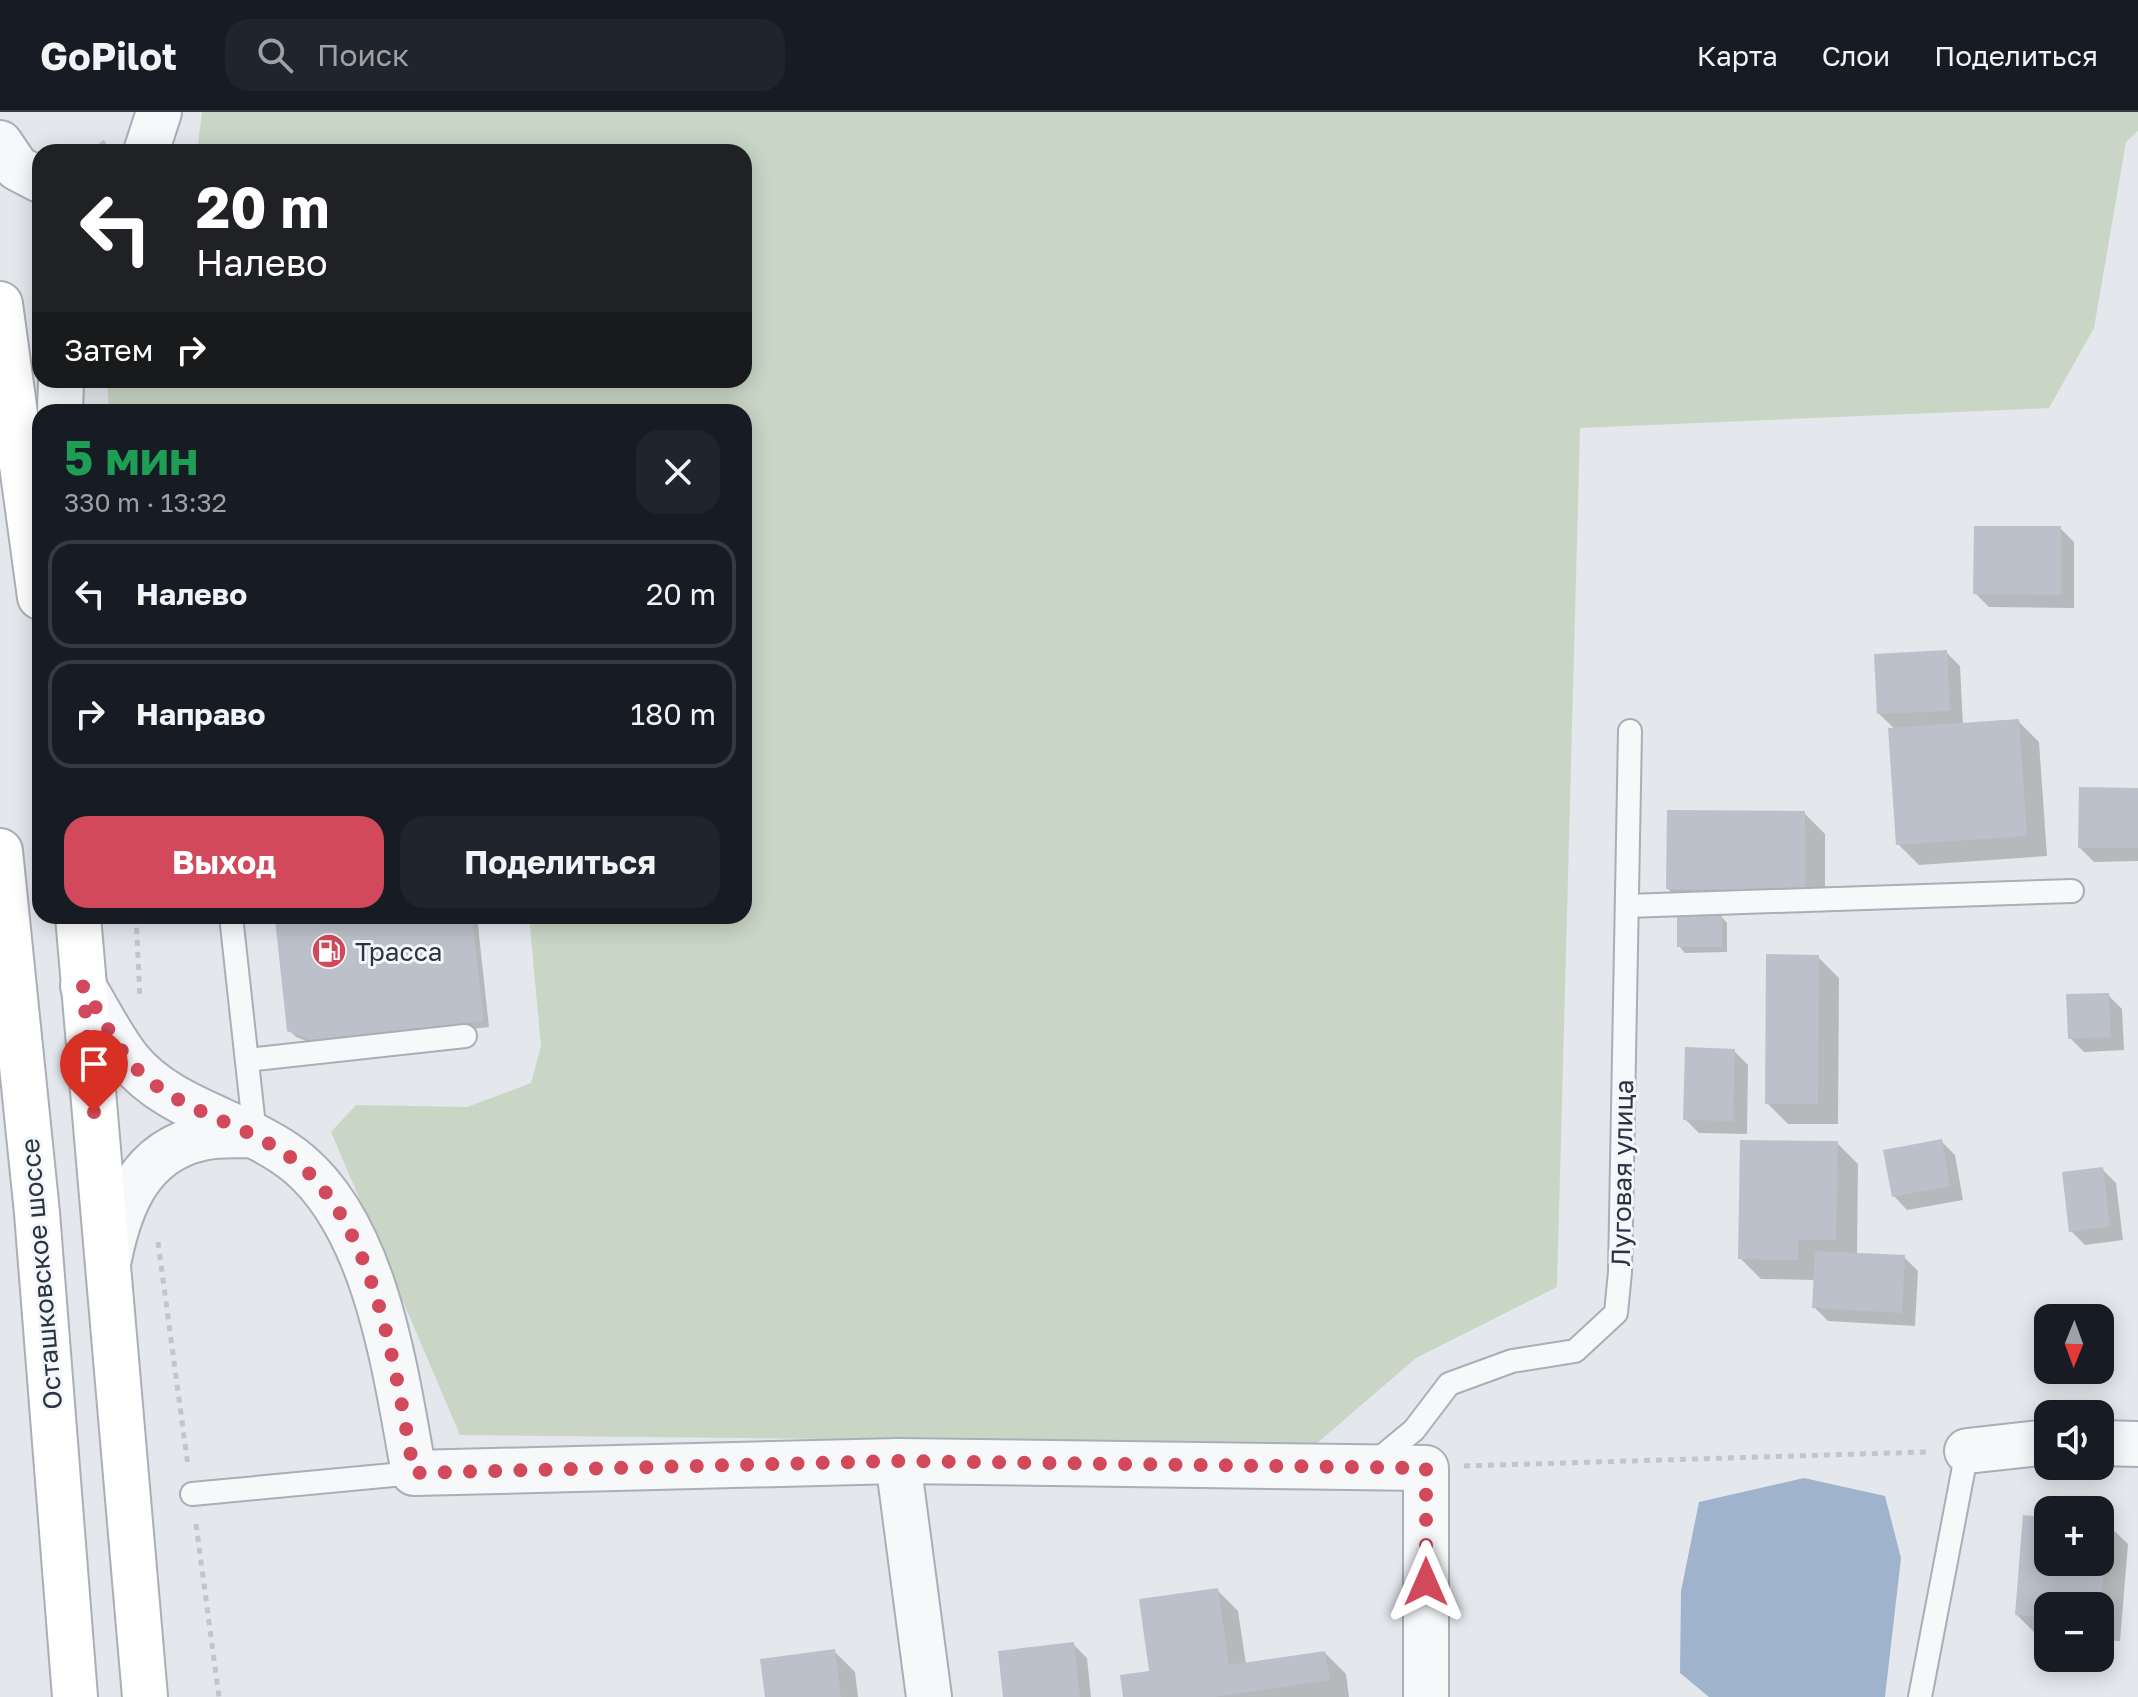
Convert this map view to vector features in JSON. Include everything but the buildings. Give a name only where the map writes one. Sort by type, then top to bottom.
[{"type":"main road","points":[[0,304],[32,538]]},
{"type":"main road","name":"Осташковское шоссе","points":[[0,851],[37,1213],[75,1697]]},
{"type":"main road","points":[[79,924],[145,1697]]},
{"type":"street","points":[[129,139],[159,112]]},
{"type":"street","points":[[0,143],[17,168],[32,164]]},
{"type":"street","points":[[83,986],[129,1060],[183,1102],[255,1135],[300,1165],[340,1214],[363,1257],[393,1360],[414,1473],[898,1461],[1426,1468],[1426,1697]]},
{"type":"street","points":[[106,1270],[118,1216],[135,1183],[165,1152],[203,1138],[255,1135]]},
{"type":"street","points":[[2114,1443],[2138,1444]]},
{"type":"street","points":[[1967,1451],[2034,1444]]},
{"type":"street","points":[[898,1461],[929,1697]]},
{"type":"lane","name":"Луговая улица","points":[[1370,1467],[1414,1430],[1449,1384],[1512,1361],[1575,1351],[1616,1313],[1620,1272],[1630,731]]},
{"type":"lane","points":[[1627,906],[2072,891]]},
{"type":"lane","points":[[232,924],[255,1135]]},
{"type":"lane","points":[[247,1060],[465,1036]]},
{"type":"lane","points":[[1920,1697],[1967,1451]]},
{"type":"lane","points":[[192,1494],[414,1473]]},
{"type":"path","points":[[136,924],[140,1001]]},
{"type":"path","points":[[156,1229],[219,1697]]},
{"type":"path","points":[[1426,1468],[1967,1451]]},
{"type":"green space","points":[[202,112],[2138,112],[2138,131],[2126,142],[2094,328],[2049,408],[1580,428],[1557,1287],[1416,1358],[1316,1444],[460,1435],[331,1132],[356,1105],[467,1107],[531,1083],[541,1046],[530,924],[752,924],[752,404],[108,404],[108,388],[752,388],[752,144],[198,144]]},
{"type":"water","points":[[1804,1478],[1885,1496],[1901,1558],[1885,1697],[1709,1697],[1680,1673],[1681,1591],[1699,1502]]},
{"type":"place","name":"Трасса","points":[[329,951]]},
{"type":"route","points":[[94,1112],[83,986],[129,1060],[183,1102],[255,1135],[300,1165],[340,1214],[363,1257],[393,1360],[414,1473],[898,1461],[1426,1468],[1426,1582]]}]
